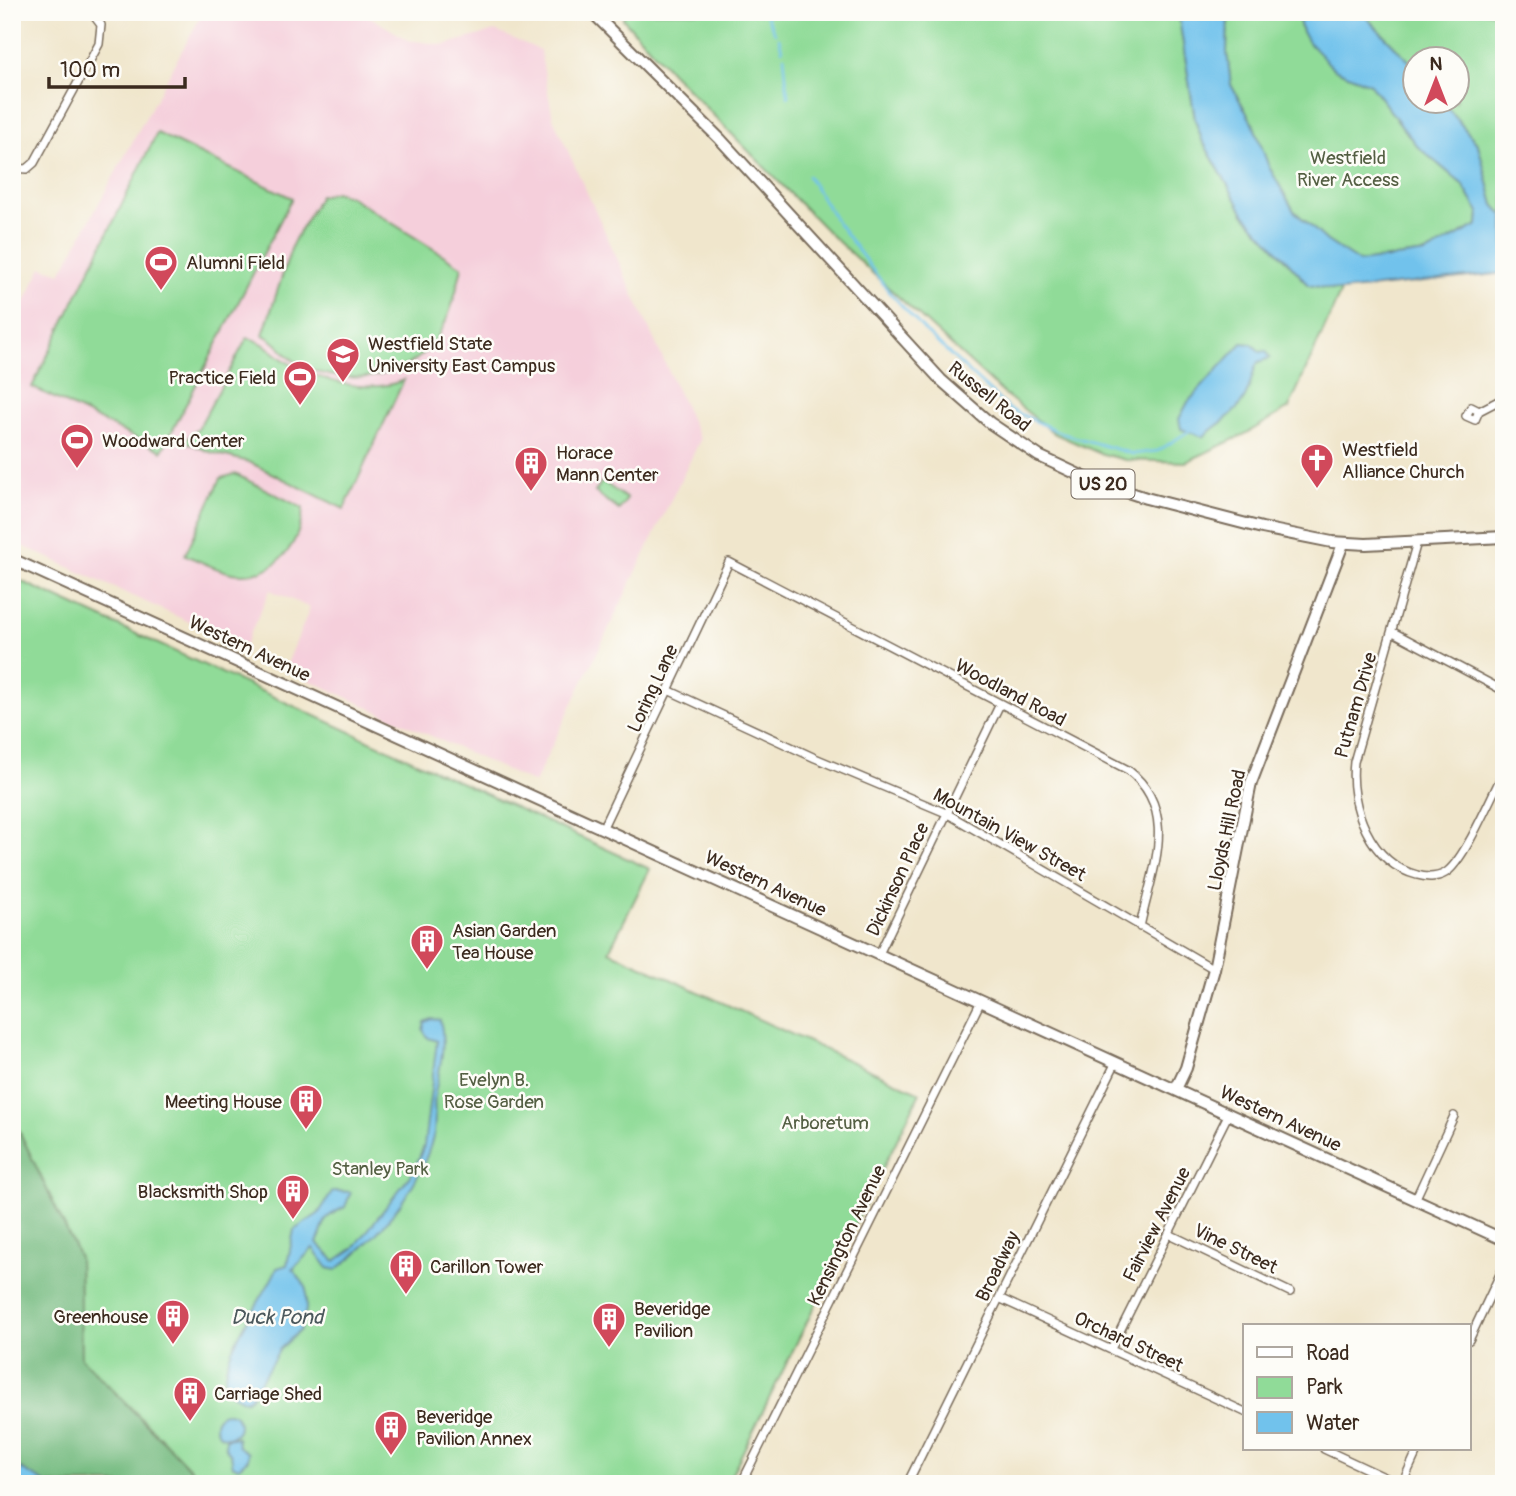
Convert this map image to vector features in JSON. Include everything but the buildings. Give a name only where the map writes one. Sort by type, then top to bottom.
[{"type":"main road","name":"Russell Road","points":[[592,12],[720,139],[941,380],[1018,443],[1062,467],[1115,489],[1262,528],[1343,544],[1504,537]]},
{"type":"main road","name":"Lloyds Hill Road","points":[[1176,1089],[1192,1046],[1214,969],[1251,783],[1343,544]]},
{"type":"main road","name":"Western Avenue","points":[[12,559],[1504,1240]]},
{"type":"street","points":[[12,168],[27,169],[34,163],[99,44],[101,25],[91,12]]},
{"type":"street","points":[[1479,411],[1504,398]]},
{"type":"street","name":"Putnam Drive","points":[[1417,542],[1369,705],[1353,771],[1361,820],[1380,852],[1397,867],[1413,874],[1434,876],[1446,872],[1457,860],[1504,772]]},
{"type":"street","name":"Loring Lane","points":[[603,827],[729,562]]},
{"type":"street","name":"Woodland Road","points":[[729,562],[1128,770],[1148,787],[1159,817],[1159,835],[1140,927]]},
{"type":"street","points":[[1392,632],[1504,691]]},
{"type":"street","name":"Mountain View Street","points":[[668,690],[815,758],[946,813],[1214,969]]},
{"type":"street","name":"Dickinson Place","points":[[879,954],[1000,704]]},
{"type":"street","name":"Kensington Avenue","points":[[741,1484],[981,1001]]},
{"type":"street","name":"Broadway","points":[[907,1484],[1116,1062]]},
{"type":"street","name":"Fairview Avenue","points":[[1111,1349],[1229,1113]]},
{"type":"street","points":[[1415,1200],[1454,1116]]},
{"type":"street","name":"Vine Street","points":[[1169,1234],[1290,1292]]},
{"type":"street","points":[[1470,1338],[1504,1266]]},
{"type":"street","name":"Orchard Street","points":[[999,1298],[1243,1411]]},
{"type":"street","points":[[1326,1450],[1400,1484],[1417,1450]]},
{"type":"shaded area","name":"Westfield State University East Campus","points":[[203,12],[362,12],[408,40],[444,45],[495,31],[540,50],[553,118],[700,440],[534,783],[285,669],[310,608],[270,590],[244,647],[12,541],[12,327],[42,267],[61,273]]},
{"type":"green space","points":[[625,12],[1178,12],[1195,119],[1202,140],[1245,215],[1309,285],[1341,291],[1289,408],[1245,434],[1186,462],[1125,460],[1099,453],[1055,434],[1002,392],[831,235],[672,73],[623,19]]},
{"type":"green space","name":"Westfield River Access","points":[[1228,12],[1297,12],[1302,32],[1334,69],[1370,84],[1417,146],[1462,184],[1479,212],[1478,225],[1426,253],[1359,262],[1327,241],[1294,211],[1269,167],[1253,124],[1231,85],[1227,52]]},
{"type":"green space","points":[[1361,12],[1504,12],[1504,216],[1494,205],[1478,145],[1454,116],[1470,116],[1470,46],[1400,46],[1400,52]]},
{"type":"green space","name":"Alumni Field","points":[[157,133],[292,198],[162,451],[32,387]]},
{"type":"green space","points":[[335,192],[349,196],[462,267],[455,296],[440,334],[421,356],[388,373],[349,377],[312,370],[291,359],[263,335],[293,243],[320,196]]},
{"type":"green space","name":"Practice Field","points":[[247,338],[259,342],[301,370],[330,380],[376,386],[404,380],[344,509],[249,462],[210,452],[184,441],[198,429]]},
{"type":"green space","points":[[235,474],[303,508],[297,535],[282,557],[272,566],[247,574],[226,572],[185,555],[221,478]]},
{"type":"green space","points":[[602,481],[627,499],[619,510],[595,492]]},
{"type":"green space","name":"Stanley Park","points":[[12,577],[650,869],[609,951],[920,1093],[727,1484],[205,1484],[159,1436],[47,1484],[12,1464],[155,1432],[81,1358],[79,1257],[12,1116]]},
{"type":"green space","points":[[12,1116],[79,1257],[81,1358],[205,1484],[47,1484],[12,1464]]},
{"type":"water","points":[[1178,12],[1228,12],[1227,52],[1231,85],[1253,124],[1269,167],[1294,211],[1327,241],[1359,262],[1426,253],[1478,225],[1479,212],[1462,184],[1417,146],[1370,84],[1334,69],[1302,32],[1297,12],[1361,12],[1400,52],[1400,116],[1454,116],[1478,145],[1494,205],[1504,216],[1504,273],[1341,291],[1309,285],[1245,215],[1202,140],[1195,119]]},
{"type":"water","points":[[1242,343],[1252,344],[1260,352],[1266,351],[1270,358],[1258,362],[1240,405],[1203,437],[1181,429],[1179,419],[1188,402]]},
{"type":"water","name":"Duck Pond","points":[[440,1020],[443,1048],[435,1094],[434,1132],[418,1175],[395,1211],[352,1258],[336,1270],[328,1268],[313,1248],[293,1269],[306,1287],[306,1310],[300,1330],[280,1349],[251,1397],[245,1401],[227,1389],[225,1376],[228,1361],[234,1345],[277,1268],[287,1265],[294,1230],[318,1214],[333,1191],[351,1192],[345,1207],[326,1220],[317,1243],[335,1261],[354,1248],[413,1172],[424,1146],[437,1041],[428,1038],[423,1030],[425,1022]]},
{"type":"water","points":[[227,1413],[235,1417],[239,1425],[235,1433],[227,1437],[219,1433],[215,1425],[219,1417]]},
{"type":"water","points":[[237,1437],[238,1446],[248,1453],[248,1459],[239,1467],[233,1466],[231,1455],[225,1447],[226,1439]]},
{"type":"water","points":[[12,1464],[47,1484],[12,1484]]},
{"type":"waterway","points":[[764,12],[775,33]]},
{"type":"waterway","points":[[779,38],[782,50]]},
{"type":"waterway","points":[[784,56],[788,97]]},
{"type":"waterway","points":[[808,176],[837,222],[890,293],[928,334],[1009,409],[1064,434],[1133,454],[1158,451],[1189,431]]},
{"type":"place","name":"Alumni Field","points":[[161,292]]},
{"type":"place","name":"Westfield State University East Campus","points":[[343,384]]},
{"type":"place","name":"Practice Field","points":[[300,407]]},
{"type":"place","name":"Woodward Center","points":[[77,470]]},
{"type":"place","name":"Westfield Alliance Church","points":[[1317,490]]},
{"type":"place","name":"Horace Mann Center","points":[[531,493]]},
{"type":"place","name":"Asian Garden Tea House","points":[[427,971]]},
{"type":"place","name":"Meeting House","points":[[306,1131]]},
{"type":"place","name":"Blacksmith Shop","points":[[293,1221]]},
{"type":"place","name":"Carillon Tower","points":[[406,1296]]},
{"type":"place","name":"Greenhouse","points":[[173,1346]]},
{"type":"place","name":"Beveridge Pavilion","points":[[609,1349]]},
{"type":"place","name":"Carriage Shed","points":[[190,1423]]},
{"type":"place","name":"Beveridge Pavilion Annex","points":[[391,1457]]},
{"type":"park label","name":"Evelyn B. Rose Garden","points":[[494,1090]]},
{"type":"park label","name":"Arboretum","points":[[825,1122]]}]
